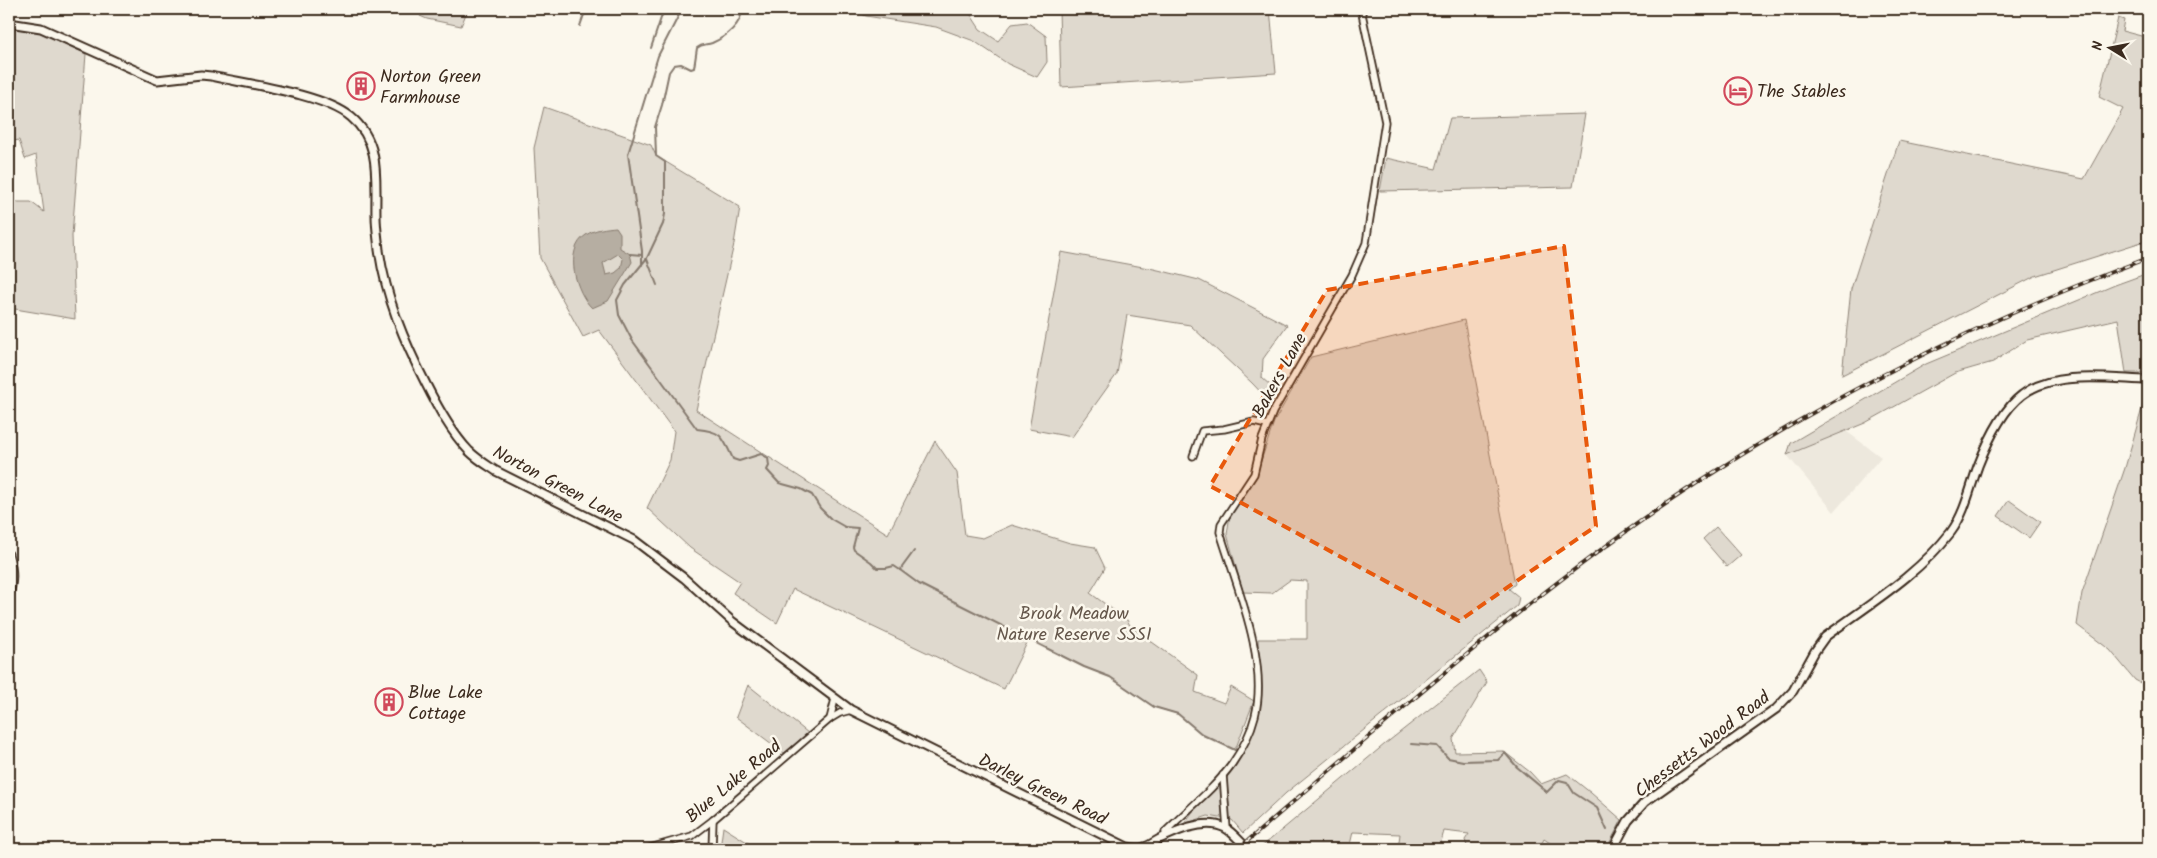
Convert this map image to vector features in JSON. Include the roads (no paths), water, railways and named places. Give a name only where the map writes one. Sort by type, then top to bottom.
[{"type":"street","name":"Bakers Lane","points":[[1166,836],[1165,832],[1223,775],[1242,747],[1255,718],[1257,672],[1253,637],[1220,532],[1221,524],[1254,474],[1262,439],[1273,412],[1352,276],[1366,243],[1385,122],[1361,9]]},
{"type":"street","name":"Norton Green Lane","points":[[9,23],[40,28],[157,80],[201,75],[211,76],[293,94],[323,103],[352,118],[364,132],[375,158],[376,218],[379,251],[398,325],[437,405],[452,431],[469,451],[496,472],[634,540],[684,578],[733,622],[851,710]]},
{"type":"street","name":"Chessetts Wood Road","points":[[1613,849],[1628,820],[1645,802],[1776,709],[1793,691],[1815,651],[1826,637],[1914,571],[1952,531],[1968,498],[1987,443],[2001,420],[2022,395],[2057,380],[2076,378],[2148,380]]},
{"type":"street","points":[[1193,456],[1202,431],[1224,429],[1254,422],[1267,425]]},
{"type":"street","points":[[9,554],[13,574],[13,584],[9,597]]},
{"type":"street","points":[[830,719],[835,699]]},
{"type":"street","name":"Blue Lake Road","points":[[646,849],[692,836],[830,719],[840,713],[851,710]]},
{"type":"street","name":"Darley Green Road","points":[[851,710],[1128,847],[1138,849],[1148,847],[1166,836],[1200,825],[1218,825],[1228,829]]},
{"type":"street","points":[[1223,775],[1228,829],[1248,849]]},
{"type":"street","points":[[712,849],[713,820]]},
{"type":"waterway","points":[[580,26],[586,9]]},
{"type":"waterway","points":[[651,48],[664,9]]},
{"type":"waterway","points":[[642,265],[642,251],[628,154],[658,56],[682,9]]},
{"type":"waterway","points":[[742,9],[739,20],[728,34],[712,43],[697,48],[694,68],[691,69],[681,64],[674,65],[669,72],[655,127],[656,156],[665,162],[665,214],[663,224],[647,258],[625,285],[617,300],[619,315],[632,340],[697,429],[712,431],[721,437],[733,459],[739,461],[761,454],[768,458],[769,466],[767,470],[779,483],[801,489],[812,495],[820,508],[831,519],[845,527],[858,528],[853,547],[854,550],[877,568],[894,566],[900,570]]},
{"type":"waterway","points":[[630,254],[642,255]]},
{"type":"waterway","points":[[647,259],[657,285]]},
{"type":"waterway","points":[[914,551],[900,570],[919,584],[1084,667],[1110,677],[1154,707],[1178,714],[1203,735],[1235,750]]},
{"type":"waterway","points":[[1411,744],[1437,746],[1448,758],[1463,761],[1498,760],[1505,753],[1517,767],[1547,792],[1559,780],[1567,782],[1574,793],[1597,808],[1607,830]]},
{"type":"railway","points":[[1238,849],[1405,706],[1519,613],[1636,524],[1697,483],[1805,417],[1916,358],[2031,305],[2148,258]]},
{"type":"place","name":"Norton Green Farmhouse","points":[[361,86]]},
{"type":"place","name":"The Stables","points":[[1738,91]]},
{"type":"place","name":"Blue Lake Cottage","points":[[389,702]]},
{"type":"park label","name":"Brook Meadow Nature Reserve SSSI","points":[[1074,623]]}]
